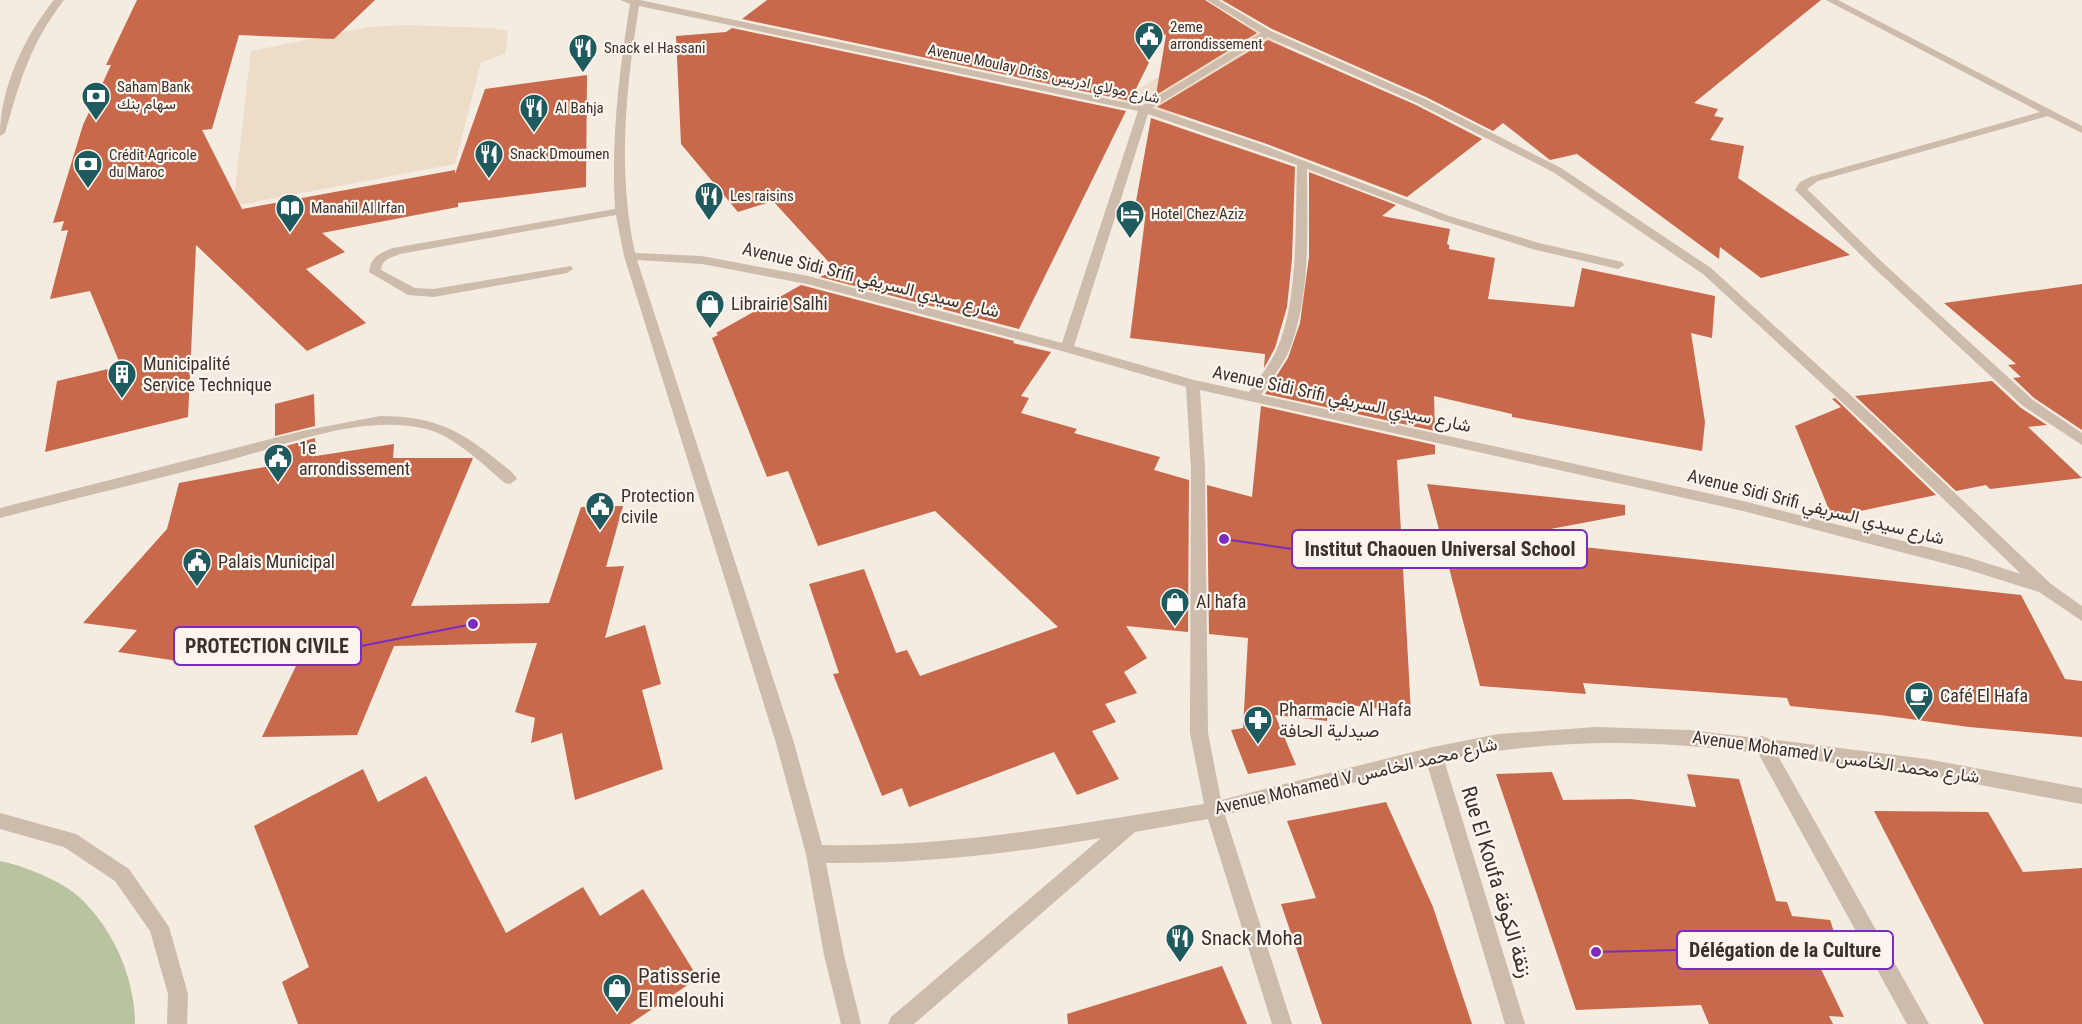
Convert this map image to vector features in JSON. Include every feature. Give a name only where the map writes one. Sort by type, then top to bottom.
[{"type":"street","points":[[0,133],[12,87],[28,44],[45,15],[59,0]]},
{"type":"street","points":[[632,0],[620,133],[621,211],[630,256],[785,743],[815,854],[834,955],[851,1024]]},
{"type":"street","name":"Avenue Moulay Driss شارع مولاي ادريس","points":[[632,0],[683,13],[1144,109],[1259,147],[1445,218],[1536,246],[1618,265]]},
{"type":"street","points":[[1212,0],[1268,33],[1421,101],[1557,170],[1707,271],[1876,426],[2046,588],[2082,615]]},
{"type":"street","points":[[1831,0],[2082,130]]},
{"type":"street","points":[[1067,348],[1144,109],[1268,33]]},
{"type":"street","points":[[2049,113],[1814,179],[1804,184],[1802,190],[1878,265],[2028,403],[2082,440]]},
{"type":"street","points":[[1253,398],[1285,344],[1292,314],[1300,238],[1302,164]]},
{"type":"street","points":[[567,269],[434,293],[412,292],[375,272],[376,263],[383,256],[397,251],[621,211]]},
{"type":"street","name":"Avenue Sidi Srifi شارع سيدي السريفي","points":[[630,256],[702,260],[756,268],[1067,348],[1193,384],[1743,506],[1967,563],[2046,588]]},
{"type":"street","points":[[1193,384],[1198,469],[1199,734],[1214,810],[1282,1024]]},
{"type":"street","points":[[0,513],[320,432],[377,421],[417,423],[443,431],[510,478]]},
{"type":"street","name":"Avenue Mohamed V شارع محمد الخامس","points":[[815,854],[901,855],[1044,840],[1214,810],[1432,754],[1498,742],[1596,734],[1689,736],[1762,744],[1927,767],[2082,796]]},
{"type":"street","points":[[1762,744],[1919,1024]]},
{"type":"street","name":"Rue El Koufa زنقة الكوفة","points":[[1432,754],[1515,1024]]},
{"type":"street","points":[[0,821],[69,840],[122,875],[159,927],[178,994],[177,1024]]},
{"type":"street","points":[[898,1024],[1130,824]]},
{"type":"green space","points":[[0,861],[30,870],[52,880],[72,891],[91,909],[102,923],[120,955],[131,989],[135,1024],[0,1024]]},
{"type":"shaded area","points":[[1247,22],[1288,45],[1175,119],[1116,103]]},
{"type":"shaded area","points":[[404,25],[490,28],[508,31],[505,54],[481,62],[455,164],[233,206],[251,51],[368,27]]},
{"type":"building","points":[[137,0],[375,0],[334,39],[239,35],[212,129],[202,130],[242,209],[455,170],[455,174],[485,89],[587,75],[586,187],[458,203],[458,207],[322,233],[345,252],[306,269],[366,323],[307,351],[196,245],[188,417],[45,452],[57,381],[121,366],[90,291],[50,299],[68,230],[61,231],[64,221],[53,223],[83,125],[111,65],[106,65]]},
{"type":"building","points":[[767,0],[1205,0],[1257,33],[1156,95],[1166,35],[1163,34],[1130,101],[742,19]]},
{"type":"building","points":[[1222,0],[1821,0],[1694,103],[1718,109],[1714,116],[1724,118],[1710,140],[1744,146],[1738,178],[1850,255],[1761,278],[1720,247],[1719,259],[1577,154],[1550,160],[1503,123],[1493,131],[1426,97],[1272,29]]},
{"type":"building","points":[[732,28],[1126,111],[1019,329],[820,277],[836,270],[773,201],[738,212],[681,144],[676,36],[726,32]]},
{"type":"building","points":[[1268,40],[1416,105],[1482,139],[1407,197],[1264,143],[1157,107]]},
{"type":"building","points":[[1151,118],[1295,167],[1292,259],[1287,307],[1275,348],[1264,368],[1265,354],[1130,338],[1146,211],[1130,235]]},
{"type":"building","points":[[1309,172],[1396,205],[1382,216],[1450,229],[1447,244],[1449,249],[1495,258],[1488,299],[1574,307],[1582,268],[1715,296],[1712,338],[1691,333],[1705,422],[1702,451],[1512,417],[1512,414],[1434,396],[1435,431],[1265,394],[1288,358],[1300,323],[1309,257]]},
{"type":"building","points":[[2082,284],[2082,430],[2034,398],[2013,378],[2021,377],[2008,365],[2016,364],[1944,303]]},
{"type":"building","points":[[801,285],[1051,352],[1021,396],[1029,398],[1021,413],[1077,429],[1074,433],[1160,457],[1154,470],[1189,480],[1188,632],[1126,626],[1147,658],[1124,672],[1137,693],[1105,704],[1116,722],[1092,731],[1119,779],[1077,795],[1054,752],[909,807],[902,788],[882,796],[833,674],[839,673],[809,584],[864,569],[896,653],[907,650],[920,676],[1058,627],[935,511],[818,546],[788,471],[767,477],[712,338],[718,335],[716,333]]},
{"type":"building","points":[[1992,381],[2021,408],[2047,425],[2028,427],[2082,478],[1990,489],[1986,485],[1956,491],[1855,396]]},
{"type":"building","points":[[314,394],[315,426],[275,436],[275,404]]},
{"type":"building","points":[[1835,398],[1936,495],[1832,517],[1795,426],[1841,407],[1832,399]]},
{"type":"building","points":[[1261,406],[1435,445],[1435,454],[1397,460],[1411,713],[1327,702],[1327,721],[1275,715],[1296,765],[1248,774],[1231,730],[1243,728],[1248,638],[1209,634],[1207,485],[1252,497]]},
{"type":"building","points":[[315,438],[316,456],[394,444],[393,458],[473,458],[411,606],[549,603],[581,507],[623,506],[606,567],[624,566],[605,638],[645,625],[661,684],[642,690],[663,769],[575,800],[562,733],[531,743],[535,718],[515,712],[537,643],[394,646],[357,735],[262,737],[304,649],[212,636],[191,663],[118,652],[137,630],[83,623],[167,529],[179,483],[275,465],[275,449]]},
{"type":"building","points":[[1427,484],[1625,505],[1625,515],[1502,538],[2021,595],[2065,679],[2082,681],[2082,737],[1969,727],[1790,706],[1787,698],[1583,683],[1586,694],[1480,686]]},
{"type":"building","points":[[363,769],[378,802],[426,776],[506,933],[583,887],[600,916],[643,889],[698,978],[630,1024],[298,1024],[282,982],[309,967],[254,826]]},
{"type":"building","points":[[1552,772],[1563,800],[1630,799],[1696,807],[1687,774],[1739,779],[1776,901],[1787,902],[1792,916],[1830,920],[1846,968],[1819,965],[1844,1017],[1829,1016],[1833,1024],[1709,1024],[1701,1005],[1576,1010],[1496,774]]},
{"type":"building","points":[[1386,802],[1433,907],[1472,1024],[1322,1024],[1281,904],[1316,898],[1287,821]]},
{"type":"building","points":[[1874,811],[1988,812],[2023,872],[2082,868],[2082,1024],[1984,1024]]},
{"type":"building","points":[[1222,966],[1247,1024],[1068,1024],[1067,1014]]},
{"type":"place","name":"2eme arrondissement","points":[[1149,62]]},
{"type":"place","name":"Snack el Hassani","points":[[583,74]]},
{"type":"place","name":"Saham Bank سهام بنك","points":[[96,122]]},
{"type":"place","name":"Al Bahja","points":[[534,134]]},
{"type":"place","name":"Snack Dmoumen","points":[[489,180]]},
{"type":"place","name":"Crédit Agricole du Maroc","points":[[88,190]]},
{"type":"place","name":"Les raisins","points":[[709,222]]},
{"type":"place","name":"Manahil Al Irfan","points":[[290,234]]},
{"type":"place","name":"Hotel Chez Aziz","points":[[1130,240]]},
{"type":"place","name":"Librairie Salhi","points":[[710,330]]},
{"type":"place","name":"Municipalité Service Technique","points":[[122,400]]},
{"type":"place","name":"1e arrondissement","points":[[278,484]]},
{"type":"place","name":"Protection civile","points":[[600,532]]},
{"type":"place","name":"Institut Chaouen Universal School","points":[[1224,539]]},
{"type":"place","name":"Palais Municipal","points":[[197,588]]},
{"type":"place","name":"PROTECTION CIVILE","points":[[473,624]]},
{"type":"place","name":"Al hafa","points":[[1175,628]]},
{"type":"place","name":"Café El Hafa","points":[[1919,722]]},
{"type":"place","name":"Pharmacie Al Hafa صيدلية الحافة","points":[[1258,746]]},
{"type":"place","name":"Délégation de la Culture","points":[[1596,952]]},
{"type":"place","name":"Snack Moha","points":[[1180,964]]},
{"type":"place","name":"Patisserie El melouhi","points":[[617,1014]]}]
